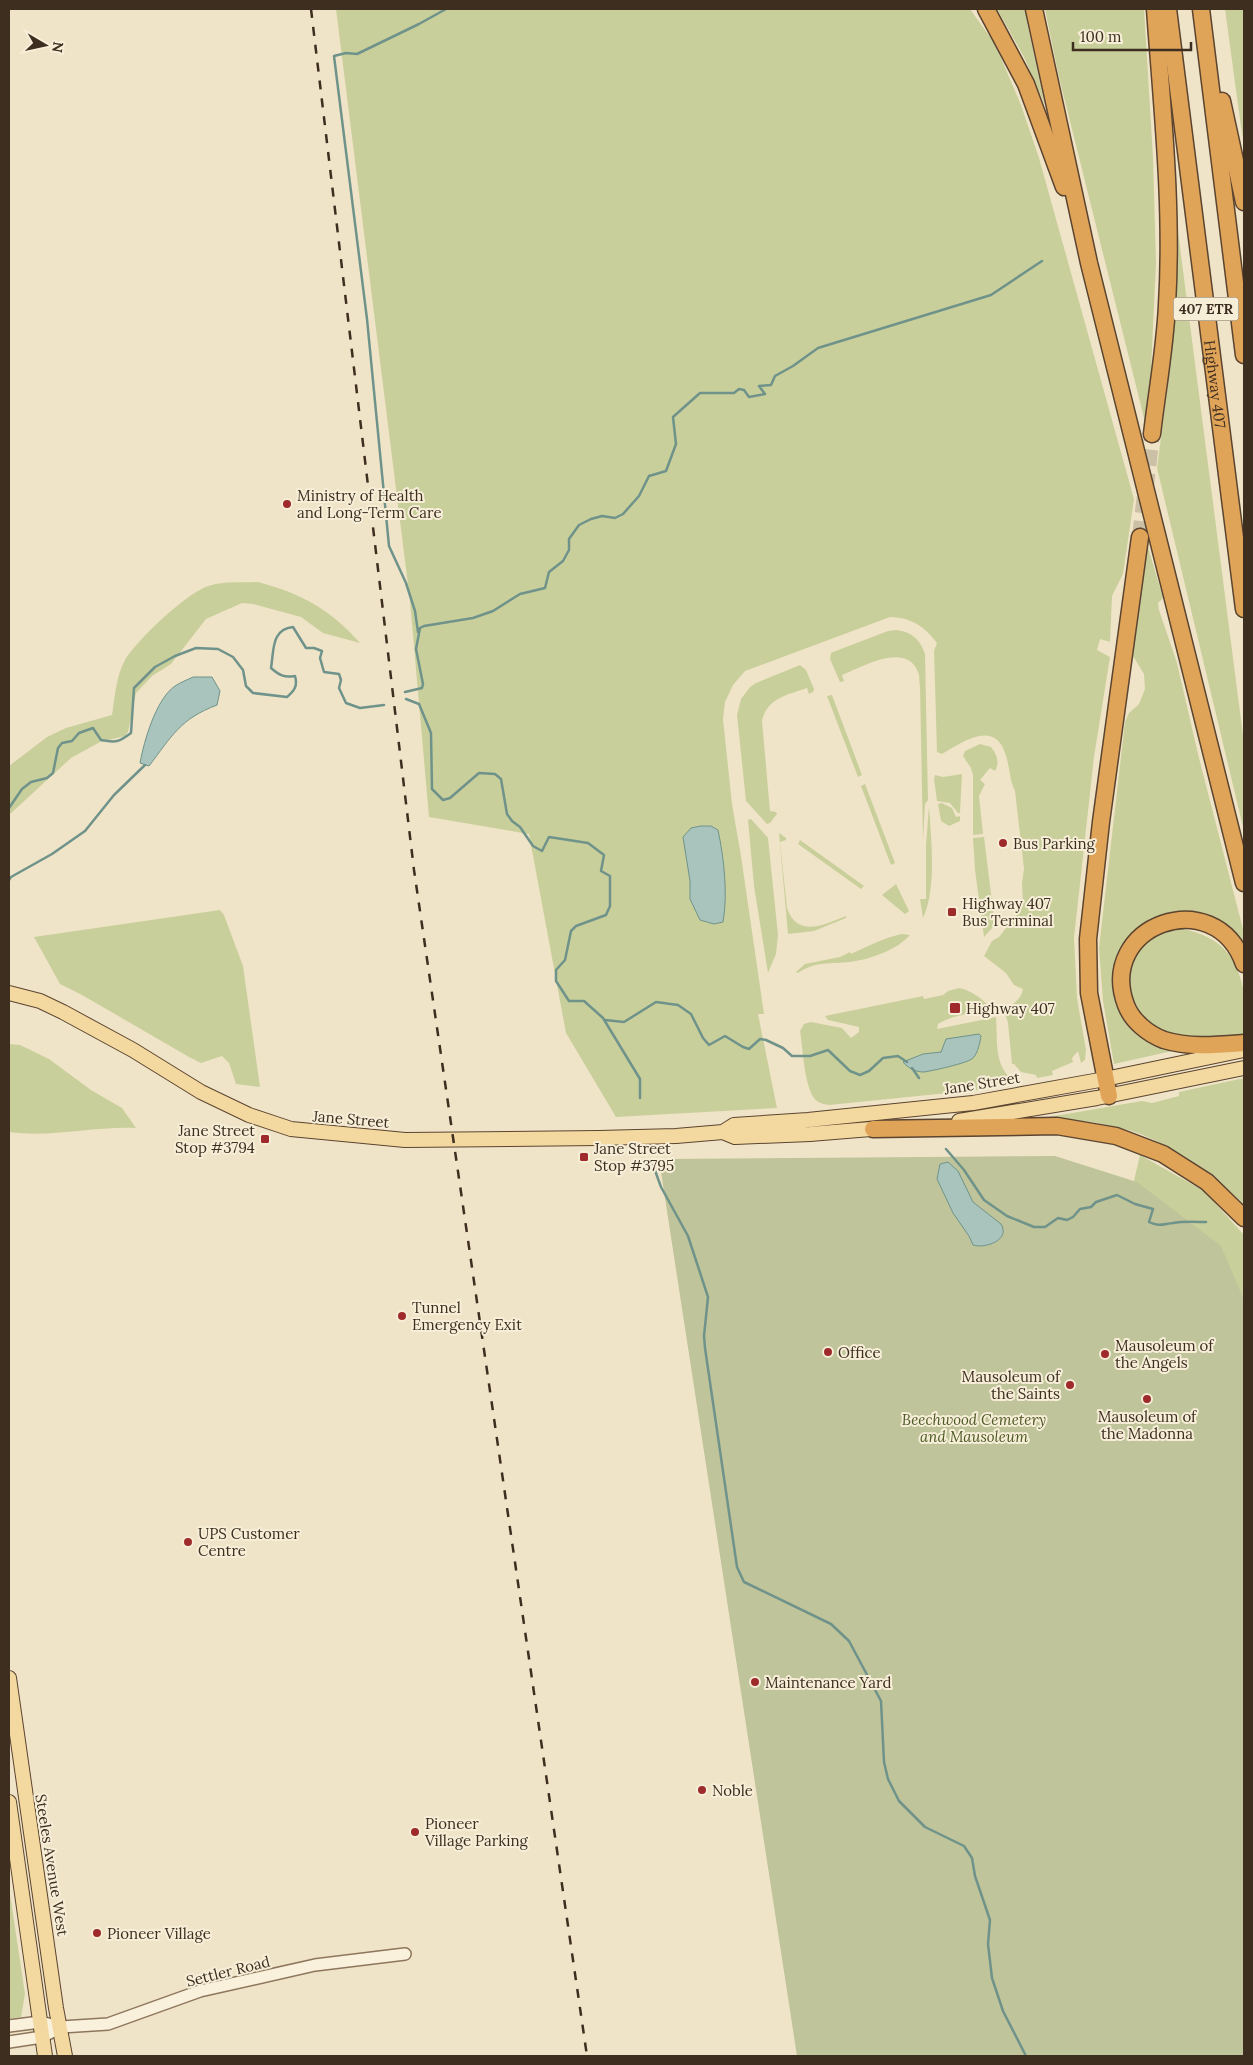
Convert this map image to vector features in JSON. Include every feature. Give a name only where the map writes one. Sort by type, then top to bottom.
[{"type":"highway","points":[[986,9],[1022,76],[1041,121],[1088,263]]},
{"type":"highway","points":[[1034,9],[1088,263],[1244,883]]},
{"type":"highway","points":[[1152,434],[1167,306],[1168,256],[1164,148],[1155,9]]},
{"type":"highway","name":"Highway 407","points":[[1168,9],[1244,609]]},
{"type":"highway","points":[[1201,9],[1244,202]]},
{"type":"highway","name":"Highway 407","points":[[1201,9],[1244,355]]},
{"type":"highway","points":[[1109,1096],[1090,993],[1088,939],[1101,822],[1140,537]]},
{"type":"highway","points":[[1244,964],[1235,944],[1218,929],[1198,921],[1178,919],[1151,928],[1137,940],[1125,961],[1121,983],[1122,994],[1128,1009],[1144,1029],[1156,1036],[1171,1041],[1197,1045],[1244,1044]]},
{"type":"highway","points":[[873,1129],[1057,1126],[1116,1136],[1163,1154],[1207,1182],[1244,1218]]},
{"type":"main road","name":"Jane Street","points":[[9,993],[40,1001],[63,1012],[133,1050],[201,1092],[250,1115],[290,1129],[405,1140],[604,1138],[676,1136],[723,1132],[735,1137],[743,1137],[873,1129],[975,1120],[1109,1096],[1244,1068]]},
{"type":"main road","name":"Jane Street","points":[[723,1132],[734,1125],[808,1120],[973,1103],[1105,1079],[1244,1050]]},
{"type":"main road","name":"Steeles Avenue West","points":[[9,1678],[56,2008],[65,2056]]},
{"type":"main road","points":[[9,1802],[45,2056]]},
{"type":"street","name":"Settler Road","points":[[61,2027],[108,2024],[200,1992],[297,1969],[405,1954]]},
{"type":"street","points":[[9,2026],[40,2022],[61,2027]]},
{"type":"street","points":[[9,2042],[42,2037],[61,2027]]},
{"type":"green space","points":[[336,9],[970,9],[995,44],[1021,105],[1039,158],[1134,499],[1123,574],[1112,596],[1110,642],[1100,639],[1097,650],[1110,657],[1094,757],[1074,938],[1077,998],[1086,1050],[1085,1060],[1081,1063],[1078,1051],[1072,1058],[1073,1062],[1052,1071],[1053,1075],[1037,1078],[1036,1075],[1021,1072],[1012,1064],[1008,1023],[1004,1009],[1018,999],[1023,989],[1014,985],[1006,973],[984,956],[992,941],[999,937],[1023,906],[1022,883],[1024,869],[1015,791],[1007,758],[1000,743],[993,737],[985,735],[967,740],[942,754],[937,752],[934,651],[937,643],[917,624],[905,619],[890,617],[745,671],[733,685],[725,702],[723,719],[732,804],[764,1014],[758,1014],[777,1108],[616,1117],[566,1033],[529,834],[429,817],[410,601]]},
{"type":"green space","points":[[997,9],[1025,9],[1045,105],[1024,57]]},
{"type":"green space","points":[[1045,9],[1144,9],[1153,157],[1156,263],[1151,370],[1146,426],[1058,73]]},
{"type":"green space","points":[[1225,9],[1244,9],[1244,144],[1241,127]]},
{"type":"green space","points":[[1176,216],[1244,743],[1244,831],[1157,468],[1168,385],[1177,279]]},
{"type":"green space","points":[[1145,537],[1163,598],[1158,603],[1159,610],[1177,663],[1198,754],[1244,933],[1244,945],[1236,934],[1223,925],[1165,916],[1147,923],[1130,937],[1122,950],[1118,998],[1172,1048],[1172,1051],[1114,1064],[1103,1001],[1099,948],[1125,722],[1129,713],[1139,704],[1145,689],[1144,674],[1133,656]]},
{"type":"green space","points":[[258,582],[302,597],[314,604],[338,621],[360,643],[323,633],[301,617],[253,604],[242,603],[206,619],[171,664],[152,676],[136,693],[128,732],[125,736],[100,742],[71,758],[9,815],[9,766],[47,737],[66,728],[112,715],[118,680],[125,660],[141,640],[165,616],[191,596],[212,585]]},
{"type":"green space","points":[[888,631],[907,632],[915,637],[921,644],[925,654],[928,800],[925,804],[923,841],[920,687],[918,672],[912,663],[904,658],[894,657],[872,662],[842,675],[844,681],[840,682],[830,659],[833,652]]},
{"type":"green space","points":[[800,665],[806,670],[814,689],[813,692],[809,694],[807,688],[779,698],[768,707],[762,721],[770,811],[777,814],[767,824],[746,801],[737,715],[741,699],[750,687]]},
{"type":"green space","points":[[832,695],[862,775],[858,777],[827,696]]},
{"type":"green space","points":[[980,744],[991,747],[998,762],[995,771],[990,768],[980,780],[985,784],[979,796],[983,834],[973,835],[973,775],[963,756],[965,751]]},
{"type":"green space","points":[[962,774],[960,813],[958,813],[950,803],[937,801],[934,779],[935,775],[943,777]]},
{"type":"green space","points":[[865,784],[895,863],[891,865],[861,786]]},
{"type":"green space","points":[[942,803],[952,808],[956,817],[960,816],[960,821],[949,826],[941,821],[938,804]]},
{"type":"green space","points":[[929,806],[932,878],[923,918],[920,899],[926,899],[926,846]]},
{"type":"green space","points":[[751,819],[768,838],[778,935],[776,954],[768,973],[754,886],[748,820]]},
{"type":"green space","points":[[779,833],[786,838],[786,840],[780,842],[787,908],[792,918],[805,926],[813,927],[846,916],[846,918],[814,931],[788,934]]},
{"type":"green space","points":[[984,837],[994,918],[993,927],[984,937],[975,870],[973,838]]},
{"type":"green space","points":[[800,840],[864,886],[861,889],[798,844]]},
{"type":"green space","points":[[896,884],[909,911],[905,914],[882,895]]},
{"type":"green space","points":[[220,910],[224,915],[243,966],[260,1087],[236,1084],[229,1063],[222,1056],[201,1063],[60,984],[34,937]]},
{"type":"green space","points":[[1183,929],[1196,932],[1216,942],[1231,957],[1241,979],[1245,997],[1244,1035],[1185,1038],[1168,1034],[1155,1027],[1137,1006],[1132,993],[1130,979],[1137,953],[1147,941],[1155,936],[1164,932]]},
{"type":"green space","points":[[902,934],[910,935],[898,945],[875,956],[850,962],[811,966],[798,973],[796,972],[805,964],[840,957],[850,952],[851,954],[881,940]]},
{"type":"green space","points":[[959,988],[969,991],[980,998],[995,1015],[974,1013],[958,1016],[938,1024],[937,1029],[996,1017],[1000,1061],[1008,1076],[1015,1082],[978,1090],[829,1105],[823,1104],[814,1098],[808,1084],[804,1066],[800,1031],[804,1024],[811,1022],[842,1028],[851,1038],[859,1032],[859,1027],[828,1020],[825,1016],[923,996],[924,999],[943,995],[948,991]]},
{"type":"green space","points":[[9,1044],[20,1045],[49,1059],[91,1090],[122,1108],[136,1128],[41,1134],[9,1132]]},
{"type":"green space","points":[[1244,1078],[1244,1204],[1197,1165],[1157,1141],[1127,1130],[1098,1123],[1061,1120],[1049,1117],[1142,1101],[1152,1103],[1179,1096],[1179,1092]]},
{"type":"green space","points":[[1140,1155],[1204,1191],[1244,1235],[1244,1367],[1133,1185]]},
{"type":"green space","name":"Beechwood Cemetery and Mausoleum","points":[[1055,1156],[1137,1182],[1221,1246],[1244,1300],[1244,2056],[797,2056],[659,1159]]},
{"type":"green space","points":[[9,1887],[25,1994],[21,2017],[9,2019]]},
{"type":"water","points":[[193,677],[212,677],[220,691],[217,705],[204,710],[185,723],[171,737],[149,766],[140,763],[148,732],[162,700],[175,686]]},
{"type":"water","points":[[711,826],[718,830],[722,852],[725,876],[723,922],[714,924],[700,920],[690,899],[690,881],[683,837],[691,828]]},
{"type":"water","points":[[979,1034],[981,1036],[976,1053],[973,1058],[965,1062],[924,1072],[912,1069],[903,1062],[923,1054],[941,1052],[946,1039]]},
{"type":"water","points":[[948,1162],[958,1171],[973,1202],[1001,1224],[1003,1235],[1000,1239],[984,1246],[973,1245],[953,1213],[937,1179],[940,1164]]},
{"type":"waterway","points":[[418,632],[415,611],[406,583],[389,546],[367,319],[334,56],[346,53],[357,54],[446,9]]},
{"type":"waterway","points":[[405,692],[422,688],[423,684],[416,649],[420,628],[473,618],[493,611],[520,594],[545,588],[549,572],[563,561],[569,550],[569,539],[579,525],[602,516],[615,518],[623,514],[639,496],[649,476],[666,471],[676,444],[673,417],[700,393],[734,393],[739,389],[744,390],[749,397],[765,394],[759,386],[771,385],[775,376],[818,348],[991,295],[1042,261]]},
{"type":"waterway","points":[[9,808],[22,789],[31,782],[47,778],[53,773],[58,748],[62,743],[72,741],[79,733],[93,728],[101,740],[106,741],[117,741],[131,733],[134,688],[155,667],[175,656],[196,648],[218,649],[233,657],[243,670],[246,686],[253,693],[287,697],[295,688],[295,676],[288,677],[271,668],[273,648],[277,636],[286,629],[293,627],[306,648],[322,651],[320,658],[324,672],[339,674],[341,680],[339,688],[346,703],[360,708],[384,705]]},
{"type":"waterway","points":[[406,699],[419,704],[431,733],[432,789],[443,800],[450,798],[479,773],[495,774],[501,779],[507,814],[520,827],[533,846],[542,851],[549,837],[588,843],[604,855],[601,871],[610,876],[610,906],[606,915],[576,926],[571,931],[565,960],[556,970],[556,981],[569,1001],[584,1001],[603,1018],[640,1079],[640,1098]]},
{"type":"waterway","points":[[9,880],[85,831],[114,795],[145,765]]},
{"type":"waterway","points":[[605,1020],[624,1022],[656,1002],[678,1005],[691,1014],[703,1038],[709,1045],[725,1036],[749,1049],[760,1039],[766,1040],[783,1048],[792,1056],[810,1056],[828,1050],[850,1071],[860,1075],[869,1071],[883,1058],[898,1056],[907,1062]]},
{"type":"waterway","points":[[912,1068],[919,1078]]},
{"type":"waterway","points":[[946,1149],[964,1170],[984,1200],[1007,1216],[1034,1227],[1045,1227],[1058,1218],[1067,1220],[1073,1217],[1080,1209],[1091,1207],[1096,1202],[1117,1195],[1135,1204],[1153,1209],[1149,1222],[1152,1224],[1206,1222]]},
{"type":"waterway","points":[[653,1165],[661,1187],[688,1236],[708,1297],[704,1336],[705,1348],[737,1567],[744,1582],[831,1624],[849,1641],[881,1701],[884,1762],[888,1779],[899,1801],[925,1827],[964,1846],[972,1858],[975,1876],[990,1920],[988,1944],[992,1978],[1003,2011],[1026,2056]]},
{"type":"tunnel","points":[[1140,537],[1152,434]]},
{"type":"railway","points":[[311,9],[414,870],[587,2056]]},
{"type":"place","name":"Ministry of Health and Long-Term Care","points":[[287,504]]},
{"type":"place","name":"Bus Parking","points":[[1003,843]]},
{"type":"place","name":"Highway 407 Bus Terminal","points":[[952,912]]},
{"type":"place","name":"Highway 407","points":[[955,1008]]},
{"type":"place","name":"Jane Street Stop #3794","points":[[265,1139]]},
{"type":"place","name":"Jane Street Stop #3795","points":[[584,1157]]},
{"type":"place","name":"Tunnel Emergency Exit","points":[[402,1316]]},
{"type":"place","name":"Office","points":[[828,1352]]},
{"type":"place","name":"Mausoleum of the Angels","points":[[1105,1354]]},
{"type":"place","name":"Mausoleum of the Saints","points":[[1070,1385]]},
{"type":"place","name":"Mausoleum of the Madonna","points":[[1147,1399]]},
{"type":"place","name":"UPS Customer Centre","points":[[188,1542]]},
{"type":"place","name":"Maintenance Yard","points":[[755,1682]]},
{"type":"place","name":"Noble","points":[[702,1790]]},
{"type":"place","name":"Pioneer Village Parking","points":[[415,1832]]},
{"type":"place","name":"Pioneer Village","points":[[97,1933]]}]
